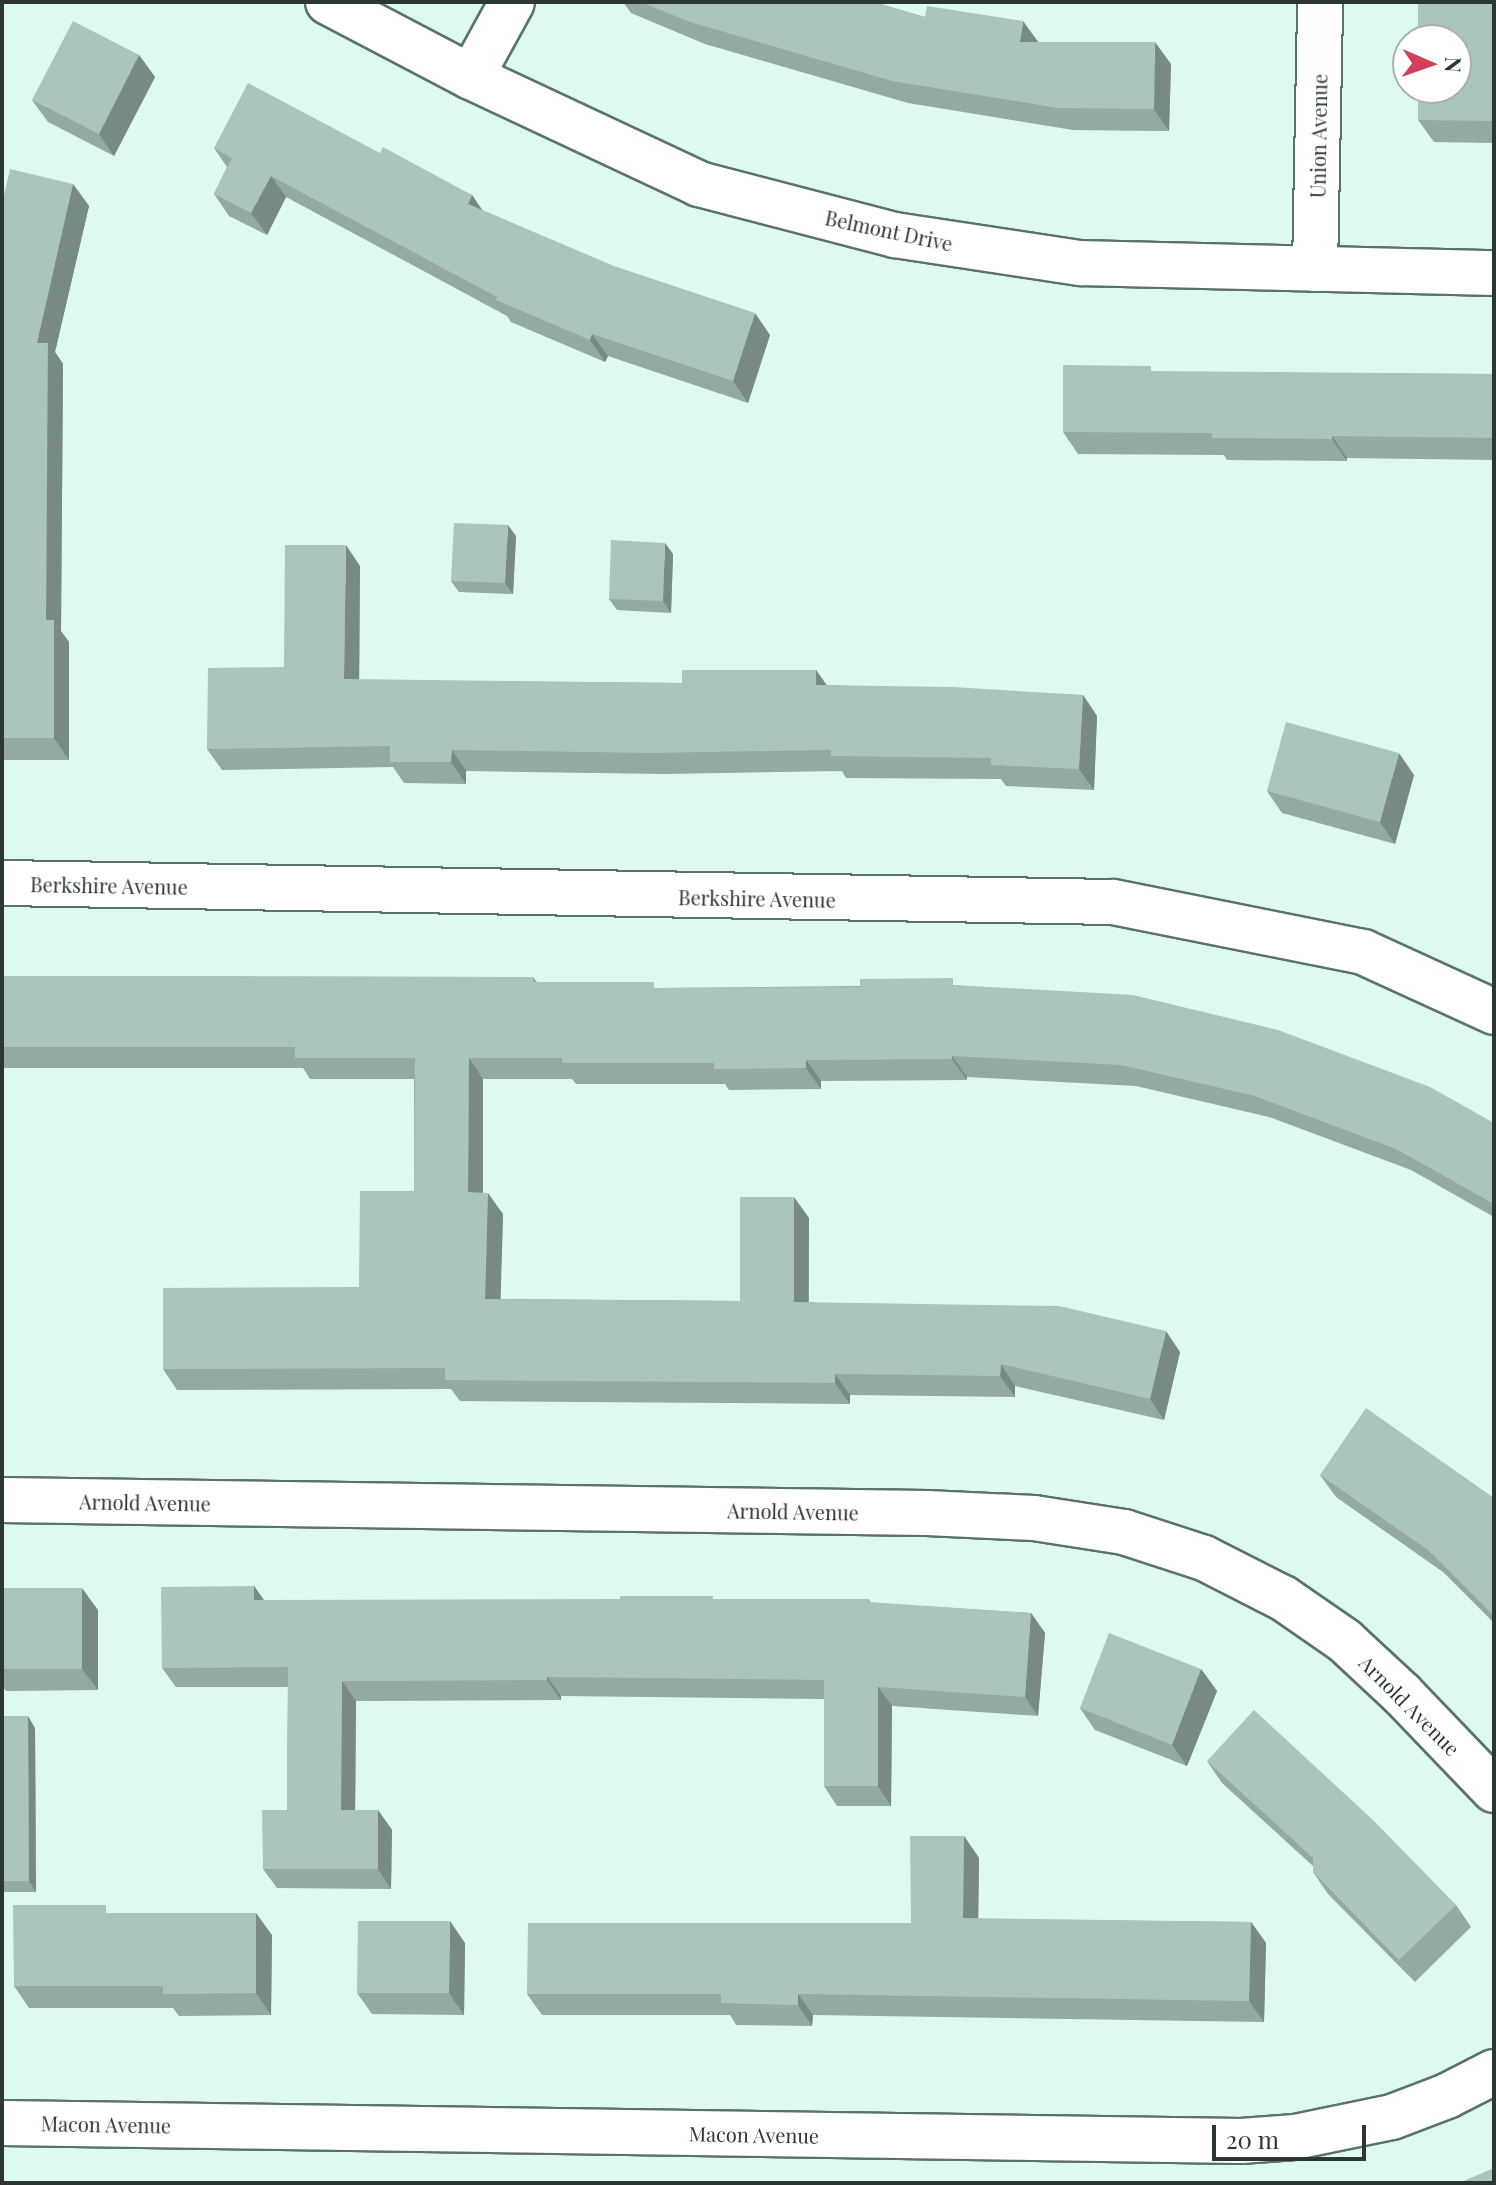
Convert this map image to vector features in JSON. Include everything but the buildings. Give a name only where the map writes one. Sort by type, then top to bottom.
[{"type":"street","name":"Belmont Drive","points":[[328,2],[471,77],[699,184],[895,235],[1081,263],[1494,273]]},
{"type":"street","points":[[471,77],[512,2]]},
{"type":"street","name":"Union Avenue","points":[[1315,269],[1320,2]]},
{"type":"street","name":"Berkshire Avenue","points":[[2,883],[1113,902],[1363,952],[1494,1012]]},
{"type":"street","name":"Arnold Avenue","points":[[2,1500],[927,1513],[1034,1518],[1124,1532],[1204,1558],[1283,1598],[1345,1641],[1402,1694],[1494,1790]]},
{"type":"street","name":"Macon Avenue","points":[[2,2123],[1241,2141],[1326,2132],[1392,2117],[1447,2096],[1494,2072]]}]
